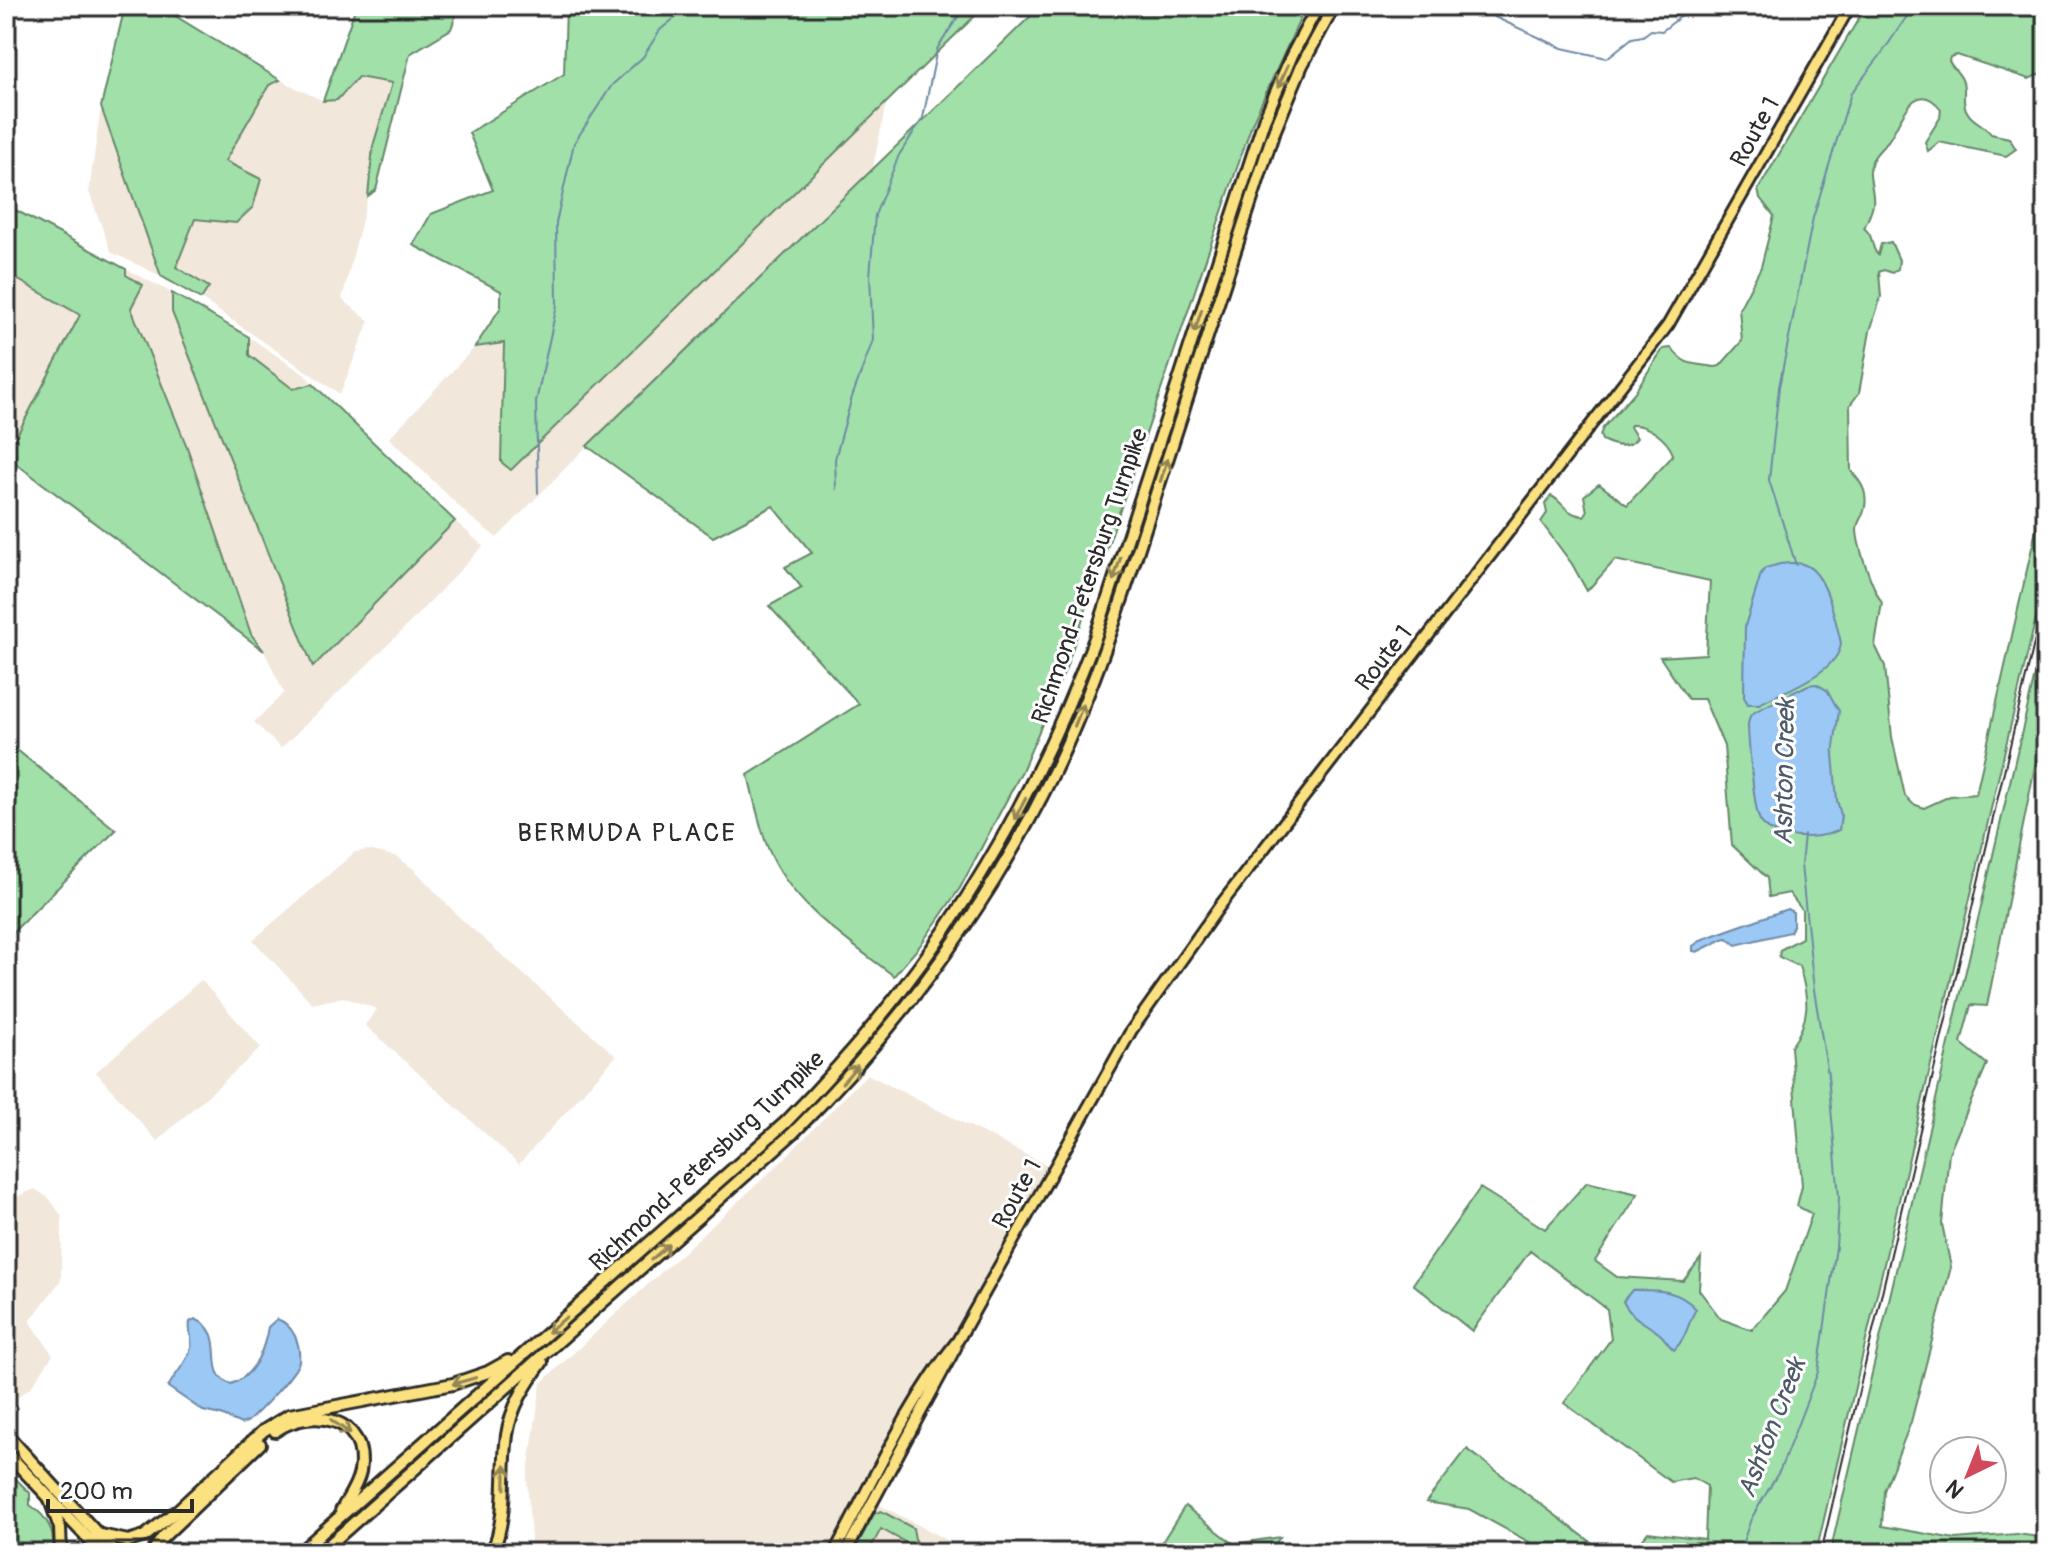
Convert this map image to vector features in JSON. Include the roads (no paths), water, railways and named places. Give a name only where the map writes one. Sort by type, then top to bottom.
[{"type":"highway","name":"Richmond-Petersburg Turnpike","points":[[299,1553],[760,1145],[823,1084],[915,975],[989,864],[1037,776],[1095,638],[1264,120],[1292,55],[1318,6]]},
{"type":"highway","name":"Richmond-Petersburg Turnpike","points":[[320,1553],[763,1161],[848,1077],[934,971],[972,916],[1055,770],[1091,686],[1126,588],[1272,137],[1302,65],[1334,6]]},
{"type":"highway","points":[[96,1534],[123,1541],[145,1536],[178,1510],[263,1431],[289,1415],[467,1381],[533,1345]]},
{"type":"highway","points":[[492,1553],[504,1514],[507,1437],[512,1416],[528,1382],[555,1345]]},
{"type":"highway","points":[[152,1553],[163,1537],[268,1436],[291,1421],[307,1417],[323,1417],[337,1422],[348,1431],[359,1448],[361,1461],[358,1480],[336,1520]]},
{"type":"highway","points":[[6,1434],[115,1553]]},
{"type":"highway","points":[[6,1452],[102,1553]]},
{"type":"highway","points":[[48,1494],[60,1528],[61,1553]]},
{"type":"main road","name":"Route 1","points":[[834,1553],[910,1414],[958,1340],[1131,1031],[1259,854],[1668,325],[1850,6]]},
{"type":"main road","name":"Route 1","points":[[845,1553],[955,1353],[958,1340]]},
{"type":"water","points":[[1796,563],[1813,570],[1825,588],[1841,643],[1838,653],[1821,672],[1759,704],[1748,704],[1744,697],[1745,626],[1761,574],[1765,568]]},
{"type":"water","points":[[1816,684],[1827,690],[1839,711],[1833,754],[1841,815],[1839,830],[1820,836],[1784,835],[1765,826],[1759,818],[1748,724],[1750,716],[1756,711]]},
{"type":"water","points":[[1787,909],[1793,912],[1790,932],[1736,945],[1727,938],[1693,951],[1693,946],[1703,939]]},
{"type":"water","points":[[1632,1290],[1674,1294],[1696,1309],[1674,1350],[1661,1335],[1626,1307],[1623,1301]]},
{"type":"water","points":[[195,1319],[206,1326],[211,1334],[217,1371],[222,1379],[231,1384],[252,1369],[261,1353],[268,1327],[277,1319],[288,1326],[295,1336],[299,1355],[297,1367],[247,1422],[241,1424],[203,1411],[168,1387],[189,1353],[190,1322]]},
{"type":"waterway","points":[[653,6],[683,11]]},
{"type":"waterway","points":[[538,493],[536,402],[557,305],[556,223],[574,143],[612,85],[643,57],[660,30],[689,6]]},
{"type":"waterway","points":[[781,6],[793,6]]},
{"type":"waterway","points":[[836,489],[835,459],[852,397],[873,340],[870,276],[875,215],[899,155],[923,118],[937,49],[965,6]]},
{"type":"waterway","points":[[1471,6],[1562,48],[1607,58],[1632,38],[1643,36],[1651,30],[1662,31],[1680,17],[1713,6]]},
{"type":"waterway","name":"Ashton Creek","points":[[1796,565],[1769,480],[1779,387],[1813,218],[1851,93],[1914,6]]},
{"type":"waterway","name":"Ashton Creek","points":[[1739,1553],[1751,1519],[1780,1470],[1818,1372],[1836,1247],[1839,1197],[1828,1075],[1814,990],[1801,865],[1804,835]]},
{"type":"railway","points":[[1821,1553],[2046,592]]},
{"type":"district","name":"BERMUDA PLACE","points":[[627,833]]}]
